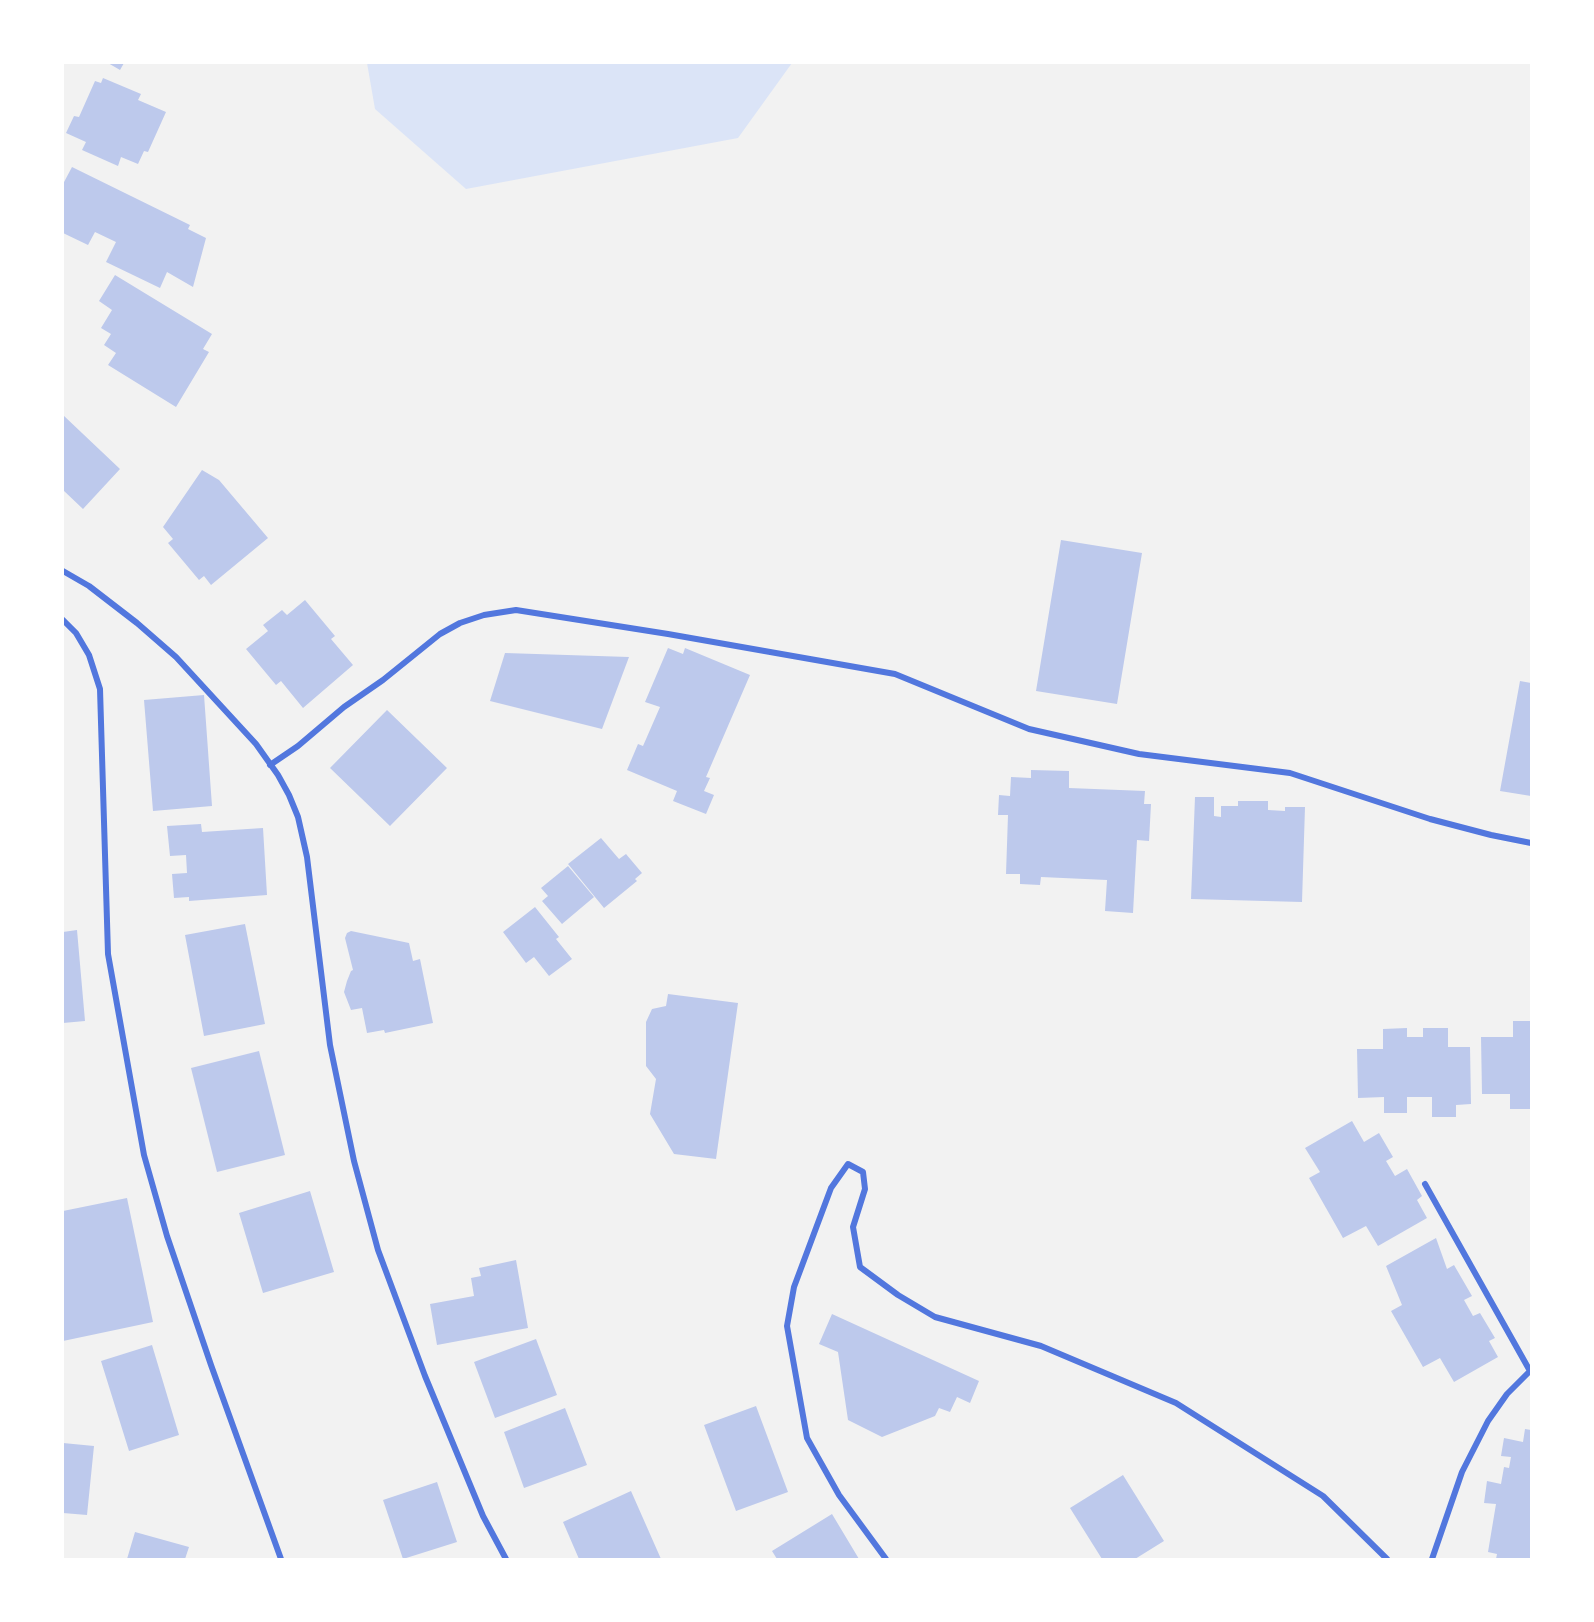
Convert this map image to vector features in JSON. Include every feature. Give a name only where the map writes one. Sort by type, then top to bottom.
[{"type":"street","points":[[63,571],[89,586],[176,657],[256,744],[289,795],[298,817],[307,857],[330,1045],[354,1161],[378,1250],[424,1376],[483,1516],[506,1559]]},
{"type":"street","points":[[270,765],[298,746],[344,707],[383,680],[440,634],[460,623],[484,615],[516,610],[895,674],[1029,729],[1139,754],[1290,773],[1430,819],[1531,843]]},
{"type":"street","points":[[63,620],[76,633],[88,655],[100,689],[108,954],[144,1155],[167,1236],[207,1354],[281,1559]]},
{"type":"street","points":[[886,1559],[839,1496],[807,1438],[787,1326],[794,1287],[831,1188],[848,1164],[863,1172],[865,1190],[853,1227],[860,1267],[898,1295],[935,1317],[1041,1346],[1176,1403],[1323,1496],[1387,1559]]},
{"type":"street","points":[[1425,1184],[1530,1371],[1507,1394],[1488,1421],[1462,1472],[1432,1559]]},
{"type":"shaded area","points":[[367,63],[792,63],[738,138],[466,189],[375,109]]},
{"type":"building","points":[[108,63],[124,63],[120,70]]},
{"type":"building","points":[[103,78],[141,94],[138,100],[166,112],[148,152],[144,151],[138,164],[121,157],[118,166],[82,150],[86,142],[66,133],[74,116],[79,117],[95,81],[101,83]]},
{"type":"building","points":[[72,167],[190,225],[188,229],[206,238],[193,287],[167,272],[160,288],[106,262],[116,242],[95,232],[88,245],[63,233],[63,184]]},
{"type":"building","points":[[115,275],[212,334],[203,349],[209,352],[176,407],[108,365],[116,353],[104,345],[111,334],[101,328],[112,310],[99,301]]},
{"type":"building","points":[[63,415],[120,469],[83,509],[63,490]]},
{"type":"building","points":[[202,470],[219,480],[268,538],[211,585],[204,576],[199,580],[168,543],[173,539],[163,527]]},
{"type":"building","points":[[1061,540],[1142,553],[1117,704],[1036,691]]},
{"type":"building","points":[[305,600],[335,636],[331,639],[353,665],[303,708],[281,681],[276,685],[246,649],[268,631],[263,625],[282,610],[287,615]]},
{"type":"building","points":[[668,648],[683,654],[685,648],[750,675],[706,777],[710,778],[704,791],[714,795],[706,814],[673,801],[677,791],[627,770],[638,744],[643,746],[660,707],[645,702]]},
{"type":"building","points":[[505,653],[629,657],[602,729],[490,701]]},
{"type":"building","points":[[1520,681],[1531,683],[1531,796],[1500,791]]},
{"type":"building","points":[[204,695],[212,806],[153,811],[144,700]]},
{"type":"building","points":[[387,710],[447,768],[390,826],[330,768]]},
{"type":"building","points":[[1031,770],[1069,771],[1069,788],[1145,791],[1144,804],[1151,804],[1149,841],[1137,840],[1133,913],[1105,911],[1107,880],[1041,877],[1040,885],[1020,884],[1020,874],[1006,874],[1008,815],[998,815],[999,795],[1010,796],[1011,777],[1031,778]]},
{"type":"building","points":[[1195,797],[1214,797],[1214,816],[1221,817],[1221,806],[1238,806],[1238,801],[1268,801],[1268,810],[1285,811],[1285,807],[1305,807],[1302,902],[1191,899]]},
{"type":"building","points":[[201,824],[202,832],[263,828],[267,895],[189,901],[189,897],[174,898],[172,874],[187,873],[186,855],[170,856],[167,826]]},
{"type":"building","points":[[601,838],[619,859],[626,854],[642,873],[635,879],[637,881],[604,908],[568,864]]},
{"type":"building","points":[[568,866],[594,897],[562,924],[542,901],[548,896],[541,888]]},
{"type":"building","points":[[535,907],[559,937],[556,939],[572,959],[549,976],[534,957],[526,963],[503,932]]},
{"type":"building","points":[[245,924],[265,1024],[204,1036],[185,935]]},
{"type":"building","points":[[77,930],[85,1021],[63,1023],[63,932]]},
{"type":"building","points":[[351,931],[409,943],[413,961],[420,959],[433,1023],[385,1033],[384,1030],[367,1033],[362,1008],[351,1010],[344,992],[353,970],[345,938]]},
{"type":"building","points":[[668,994],[738,1003],[716,1159],[674,1154],[650,1114],[656,1079],[646,1066],[646,1022],[652,1009],[666,1006]]},
{"type":"building","points":[[1513,1021],[1531,1021],[1531,1109],[1510,1109],[1510,1094],[1482,1094],[1481,1037],[1513,1037]]},
{"type":"building","points":[[1407,1028],[1407,1037],[1423,1037],[1423,1028],[1448,1028],[1448,1047],[1470,1047],[1471,1104],[1456,1105],[1456,1117],[1432,1117],[1432,1097],[1407,1097],[1407,1113],[1384,1113],[1384,1097],[1358,1098],[1357,1049],[1383,1049],[1383,1029]]},
{"type":"building","points":[[259,1051],[285,1155],[217,1172],[191,1068]]},
{"type":"building","points":[[1352,1121],[1364,1142],[1379,1133],[1393,1157],[1386,1161],[1395,1176],[1407,1169],[1422,1196],[1417,1200],[1427,1218],[1378,1246],[1366,1226],[1343,1238],[1309,1178],[1320,1172],[1305,1148]]},
{"type":"building","points":[[310,1191],[334,1272],[263,1293],[239,1213]]},
{"type":"building","points":[[127,1198],[153,1322],[63,1341],[63,1211]]},
{"type":"building","points":[[1436,1238],[1447,1269],[1454,1265],[1472,1296],[1464,1300],[1473,1316],[1480,1313],[1495,1338],[1489,1341],[1498,1357],[1454,1382],[1440,1358],[1423,1367],[1391,1311],[1402,1305],[1386,1266]]},
{"type":"building","points":[[516,1260],[528,1328],[437,1345],[430,1304],[474,1296],[471,1278],[481,1276],[479,1268]]},
{"type":"building","points":[[832,1314],[979,1381],[970,1403],[957,1397],[950,1412],[939,1408],[935,1416],[882,1437],[848,1420],[838,1352],[819,1344]]},
{"type":"building","points":[[536,1339],[557,1395],[495,1418],[474,1362]]},
{"type":"building","points":[[152,1345],[179,1435],[129,1451],[101,1361]]},
{"type":"building","points":[[756,1406],[788,1492],[736,1511],[704,1425]]},
{"type":"building","points":[[565,1408],[587,1465],[524,1488],[504,1432]]},
{"type":"building","points":[[1525,1429],[1531,1430],[1531,1559],[1496,1559],[1497,1554],[1488,1552],[1496,1504],[1484,1503],[1487,1481],[1501,1484],[1504,1467],[1509,1468],[1511,1457],[1501,1456],[1504,1438],[1523,1442]]},
{"type":"building","points":[[63,1443],[94,1446],[87,1515],[63,1513]]},
{"type":"building","points":[[1123,1475],[1164,1541],[1135,1559],[1102,1559],[1070,1508]]},
{"type":"building","points":[[437,1482],[457,1542],[403,1559],[383,1500]]},
{"type":"building","points":[[631,1491],[661,1559],[579,1559],[563,1522]]},
{"type":"building","points":[[832,1514],[859,1559],[777,1559],[772,1551]]},
{"type":"building","points":[[135,1532],[189,1547],[185,1559],[127,1559]]}]
